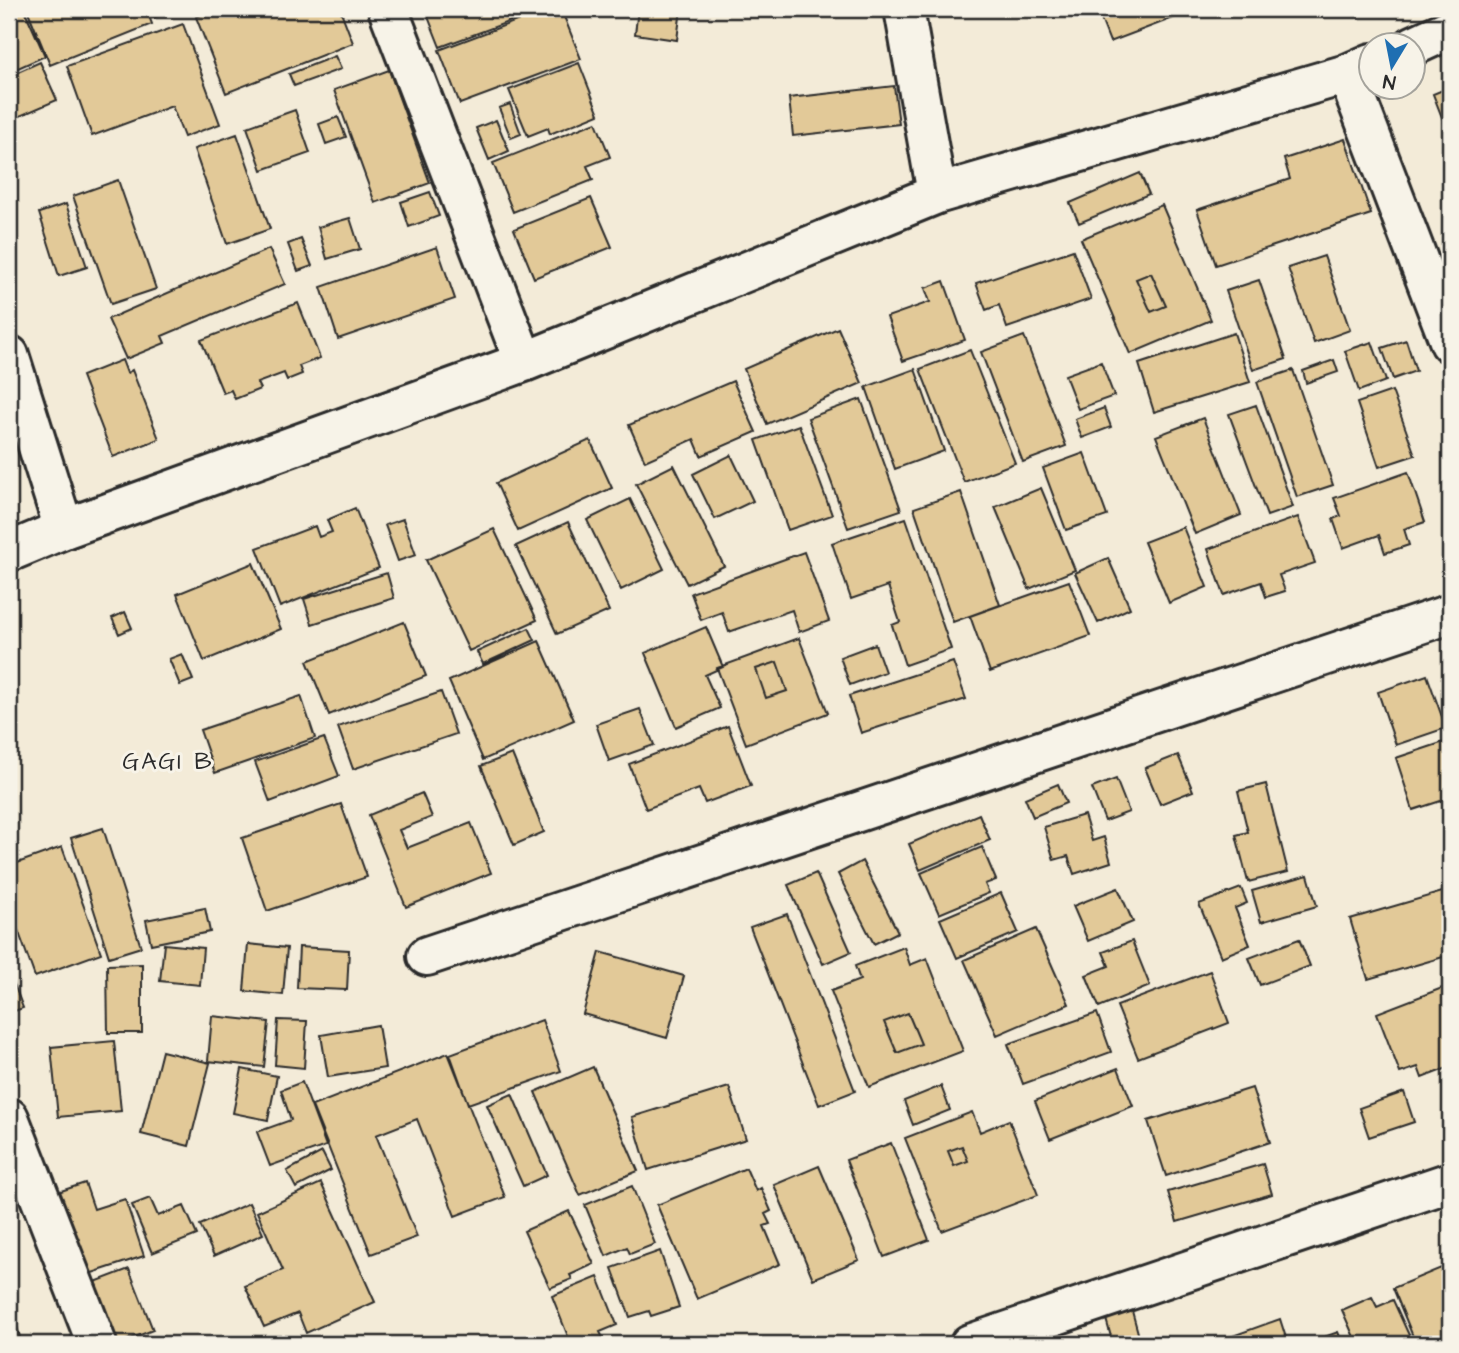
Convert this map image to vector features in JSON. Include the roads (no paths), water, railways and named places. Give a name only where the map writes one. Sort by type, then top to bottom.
[{"type":"street","points":[[388,9],[524,362]]},
{"type":"street","points":[[904,9],[937,194]]},
{"type":"street","points":[[1428,39],[1450,29]]},
{"type":"street","points":[[9,552],[64,528],[524,362],[937,194],[1358,69]]},
{"type":"street","points":[[1370,102],[1450,343]]},
{"type":"street","points":[[9,355],[64,528]]},
{"type":"street","points":[[427,956],[1450,614]]},
{"type":"street","points":[[9,1118],[97,1344]]},
{"type":"street","points":[[970,1344],[1450,1182]]},
{"type":"district","name":"GAGI B","points":[[168,762]]}]
